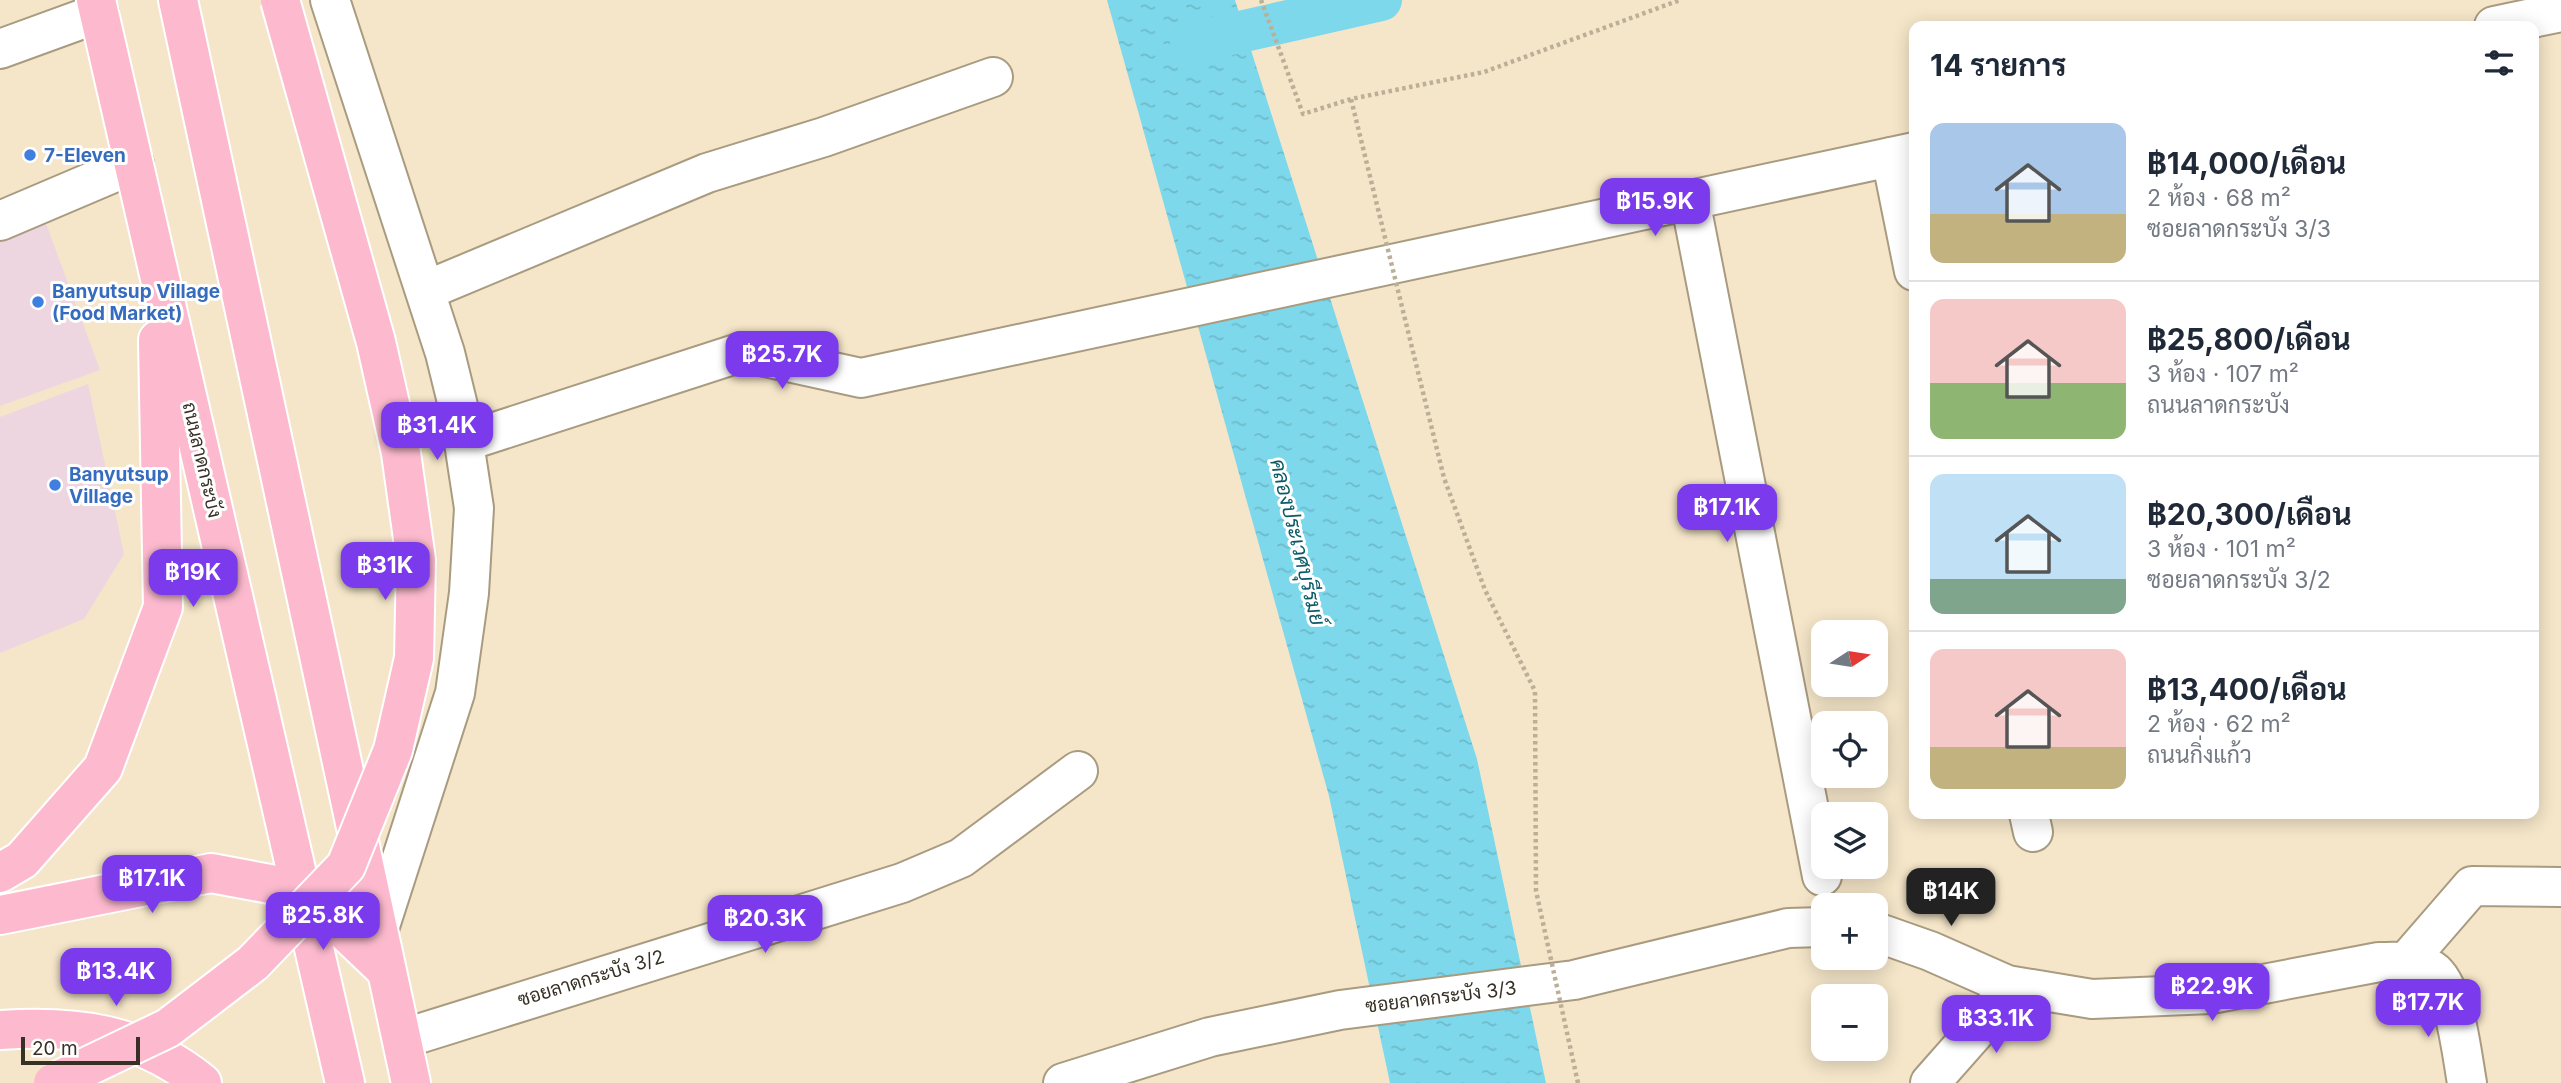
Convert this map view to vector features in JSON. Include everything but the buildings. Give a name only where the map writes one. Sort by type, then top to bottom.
[{"type":"main road","points":[[178,0],[411,1083]]},
{"type":"main road","points":[[53,1083],[168,1028],[253,963],[346,866],[393,750],[414,658],[416,560],[401,453],[376,342],[280,0]]},
{"type":"main road","name":"ถนนลาดกระบัง","points":[[97,6],[345,1083]]},
{"type":"main road","points":[[0,873],[22,860],[103,768],[163,607],[156,261]]},
{"type":"main road","points":[[0,915],[211,873],[302,890],[386,970]]},
{"type":"main road","points":[[0,1030],[54,1027],[131,1041],[202,1083]]},
{"type":"street","points":[[337,2],[426,290],[459,410],[474,508],[469,593],[455,693],[379,932]]},
{"type":"street","points":[[0,49],[97,6]]},
{"type":"street","points":[[2518,21],[2561,12]]},
{"type":"street","points":[[426,290],[707,173],[824,137],[993,77]]},
{"type":"street","points":[[464,442],[741,352],[861,378],[1903,154],[1909,218]]},
{"type":"street","points":[[0,221],[134,164]]},
{"type":"street","points":[[1690,200],[1811,820]]},
{"type":"street","name":"ซอยลาดกระบัง 3/2","points":[[402,1039],[902,883],[961,858],[1078,771]]},
{"type":"street","points":[[2407,961],[2472,886],[2561,887]]},
{"type":"street","name":"ซอยลาดกระบัง 3/3","points":[[1063,1083],[1210,1037],[1340,1010],[1574,980],[1788,928],[1811,927]]},
{"type":"street","points":[[1888,936],[1930,951],[2007,985],[2092,999],[2211,994],[2379,962],[2407,961],[2430,968],[2439,975],[2447,990],[2467,1083]]},
{"type":"street","points":[[1930,1083],[1990,1015],[2007,985]]},
{"type":"path","points":[[1261,0],[1303,114],[1351,99],[1484,72],[1680,0]]},
{"type":"path","points":[[1351,99],[1444,478],[1485,590],[1535,691],[1536,891],[1578,1083]]},
{"type":"shaded area","name":"Banyutsup Village (Food Market)","points":[[44,218],[100,370],[0,406],[0,235]]},
{"type":"shaded area","name":"Banyutsup Village","points":[[88,384],[124,554],[84,619],[0,653],[0,417]]},
{"type":"water","name":"คลองประเวศบุรีรมย์","points":[[1107,0],[1235,0],[1477,759],[1546,1083],[1390,1083],[1329,796]]},
{"type":"waterway","points":[[1191,43],[1381,0]]},
{"type":"place","name":"7-Eleven","points":[[30,155]]},
{"type":"place","name":"Banyutsup Village (Food Market)","points":[[38,302]]},
{"type":"place","name":"Banyutsup Village","points":[[55,485]]}]
